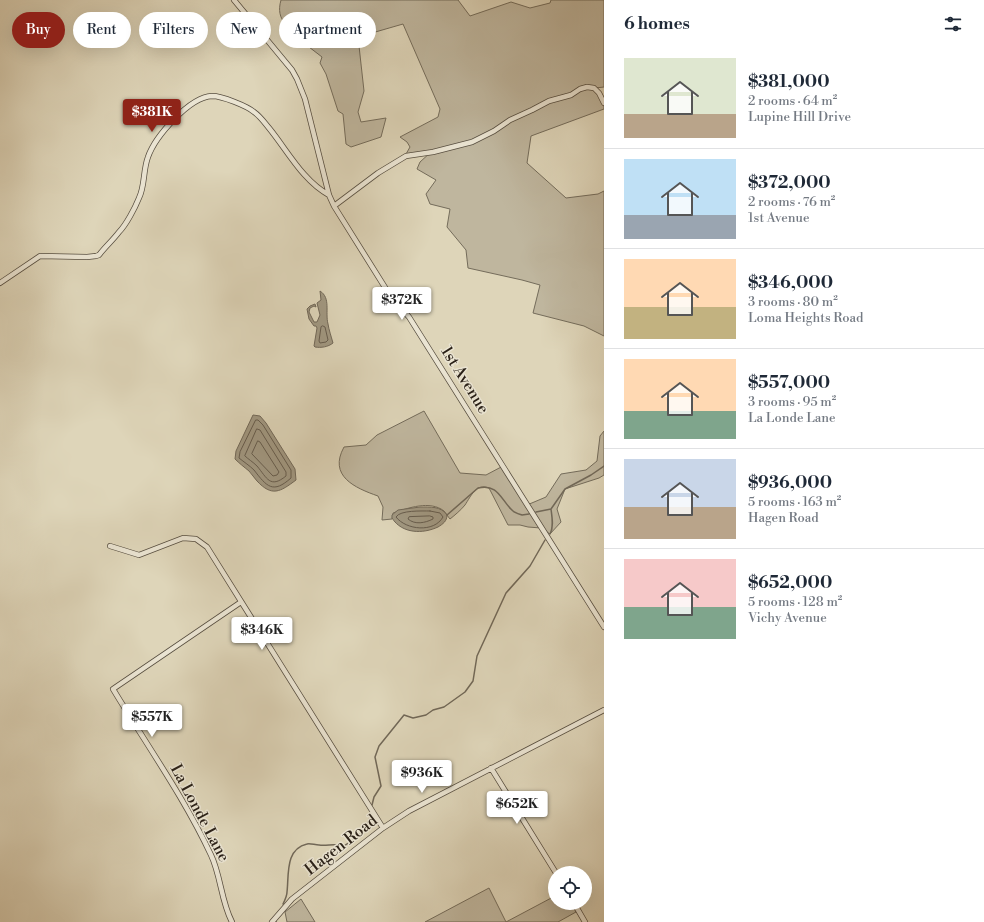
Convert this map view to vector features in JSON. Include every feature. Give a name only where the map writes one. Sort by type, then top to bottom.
[{"type":"street","name":"1st Avenue","points":[[234,0],[292,70],[297,79],[305,99],[329,195],[334,206],[391,297],[413,322],[604,627]]},
{"type":"street","points":[[334,206],[378,173],[406,156],[433,152],[472,142],[494,131],[510,120],[549,101],[571,95],[580,89],[587,87],[594,88],[600,93],[604,103]]},
{"type":"street","points":[[0,283],[40,256],[87,257],[99,255],[123,227],[140,198],[148,156],[159,137],[167,126],[191,105],[207,97],[213,96],[226,100],[254,112],[279,140],[302,171],[315,185],[329,195]]},
{"type":"street","points":[[110,546],[139,555],[183,538],[196,539],[207,547],[384,828]]},
{"type":"street","name":"La Londe Lane","points":[[232,922],[225,906],[220,878],[212,856],[191,817],[114,689],[241,602]]},
{"type":"street","name":"Hagen Road","points":[[272,922],[292,899],[384,828],[409,811],[604,710]]},
{"type":"street","points":[[492,768],[552,866]]},
{"type":"street","points":[[578,910],[585,922]]},
{"type":"shaded area","points":[[281,0],[458,0],[470,16],[511,2],[530,8],[550,3],[551,0],[604,0],[604,87],[595,88],[604,103],[604,109],[531,136],[527,163],[566,198],[598,194],[604,191],[604,336],[584,326],[533,313],[540,285],[468,268],[466,250],[447,227],[450,209],[430,204],[426,194],[436,180],[417,169],[420,162],[431,152],[406,154],[410,147],[407,142],[400,137],[438,117],[440,109],[403,24],[376,32],[376,12],[280,12]]},
{"type":"shaded area","points":[[310,48],[359,48],[364,91],[358,112],[361,122],[386,118],[381,137],[351,147],[346,144],[343,114],[338,111],[326,74],[320,63],[322,57]]},
{"type":"shaded area","points":[[424,411],[460,473],[486,475],[503,466],[527,505],[546,497],[561,474],[586,470],[597,461],[600,436],[604,431],[604,475],[565,489],[557,509],[561,522],[550,534],[541,528],[508,525],[489,488],[484,487],[474,491],[463,507],[450,519],[444,511],[426,505],[412,507],[393,513],[392,519],[382,520],[383,507],[378,496],[353,485],[346,479],[339,466],[340,457],[344,447],[366,445],[377,435]]},
{"type":"shaded area","points":[[489,888],[506,922],[425,922]]},
{"type":"shaded area","points":[[301,899],[315,922],[287,922],[285,912]]},
{"type":"shaded area","points":[[548,900],[548,910],[575,910],[576,912],[558,922],[506,922]]},
{"type":"water","points":[[320,291],[327,301],[327,319],[333,343],[327,346],[315,347],[317,328],[309,319],[307,309],[315,304],[316,307],[314,306],[310,308],[309,312],[314,322],[317,322],[320,315],[317,303],[321,300]]},
{"type":"water","points":[[253,415],[260,416],[266,423],[295,469],[296,480],[281,490],[272,491],[262,486],[249,471],[235,459],[236,451]]},
{"type":"water","points":[[420,507],[442,510],[447,515],[445,521],[438,527],[426,531],[413,531],[401,527],[392,518],[392,515],[398,510]]},
{"type":"waterway","points":[[536,512],[551,509],[565,489],[604,466]]},
{"type":"waterway","points":[[447,515],[478,488],[485,487],[495,490],[515,512],[522,515],[529,514]]},
{"type":"waterway","points":[[550,534],[552,525],[551,509]]},
{"type":"waterway","points":[[372,805],[374,797],[381,786],[375,757],[379,746],[404,715],[413,718],[426,715],[433,710],[444,707],[465,692],[473,681],[477,656],[506,593],[530,566],[545,540]]},
{"type":"waterway","points":[[283,904],[287,894],[288,871],[295,851],[308,844],[344,846],[361,833],[367,825],[371,814]]}]
